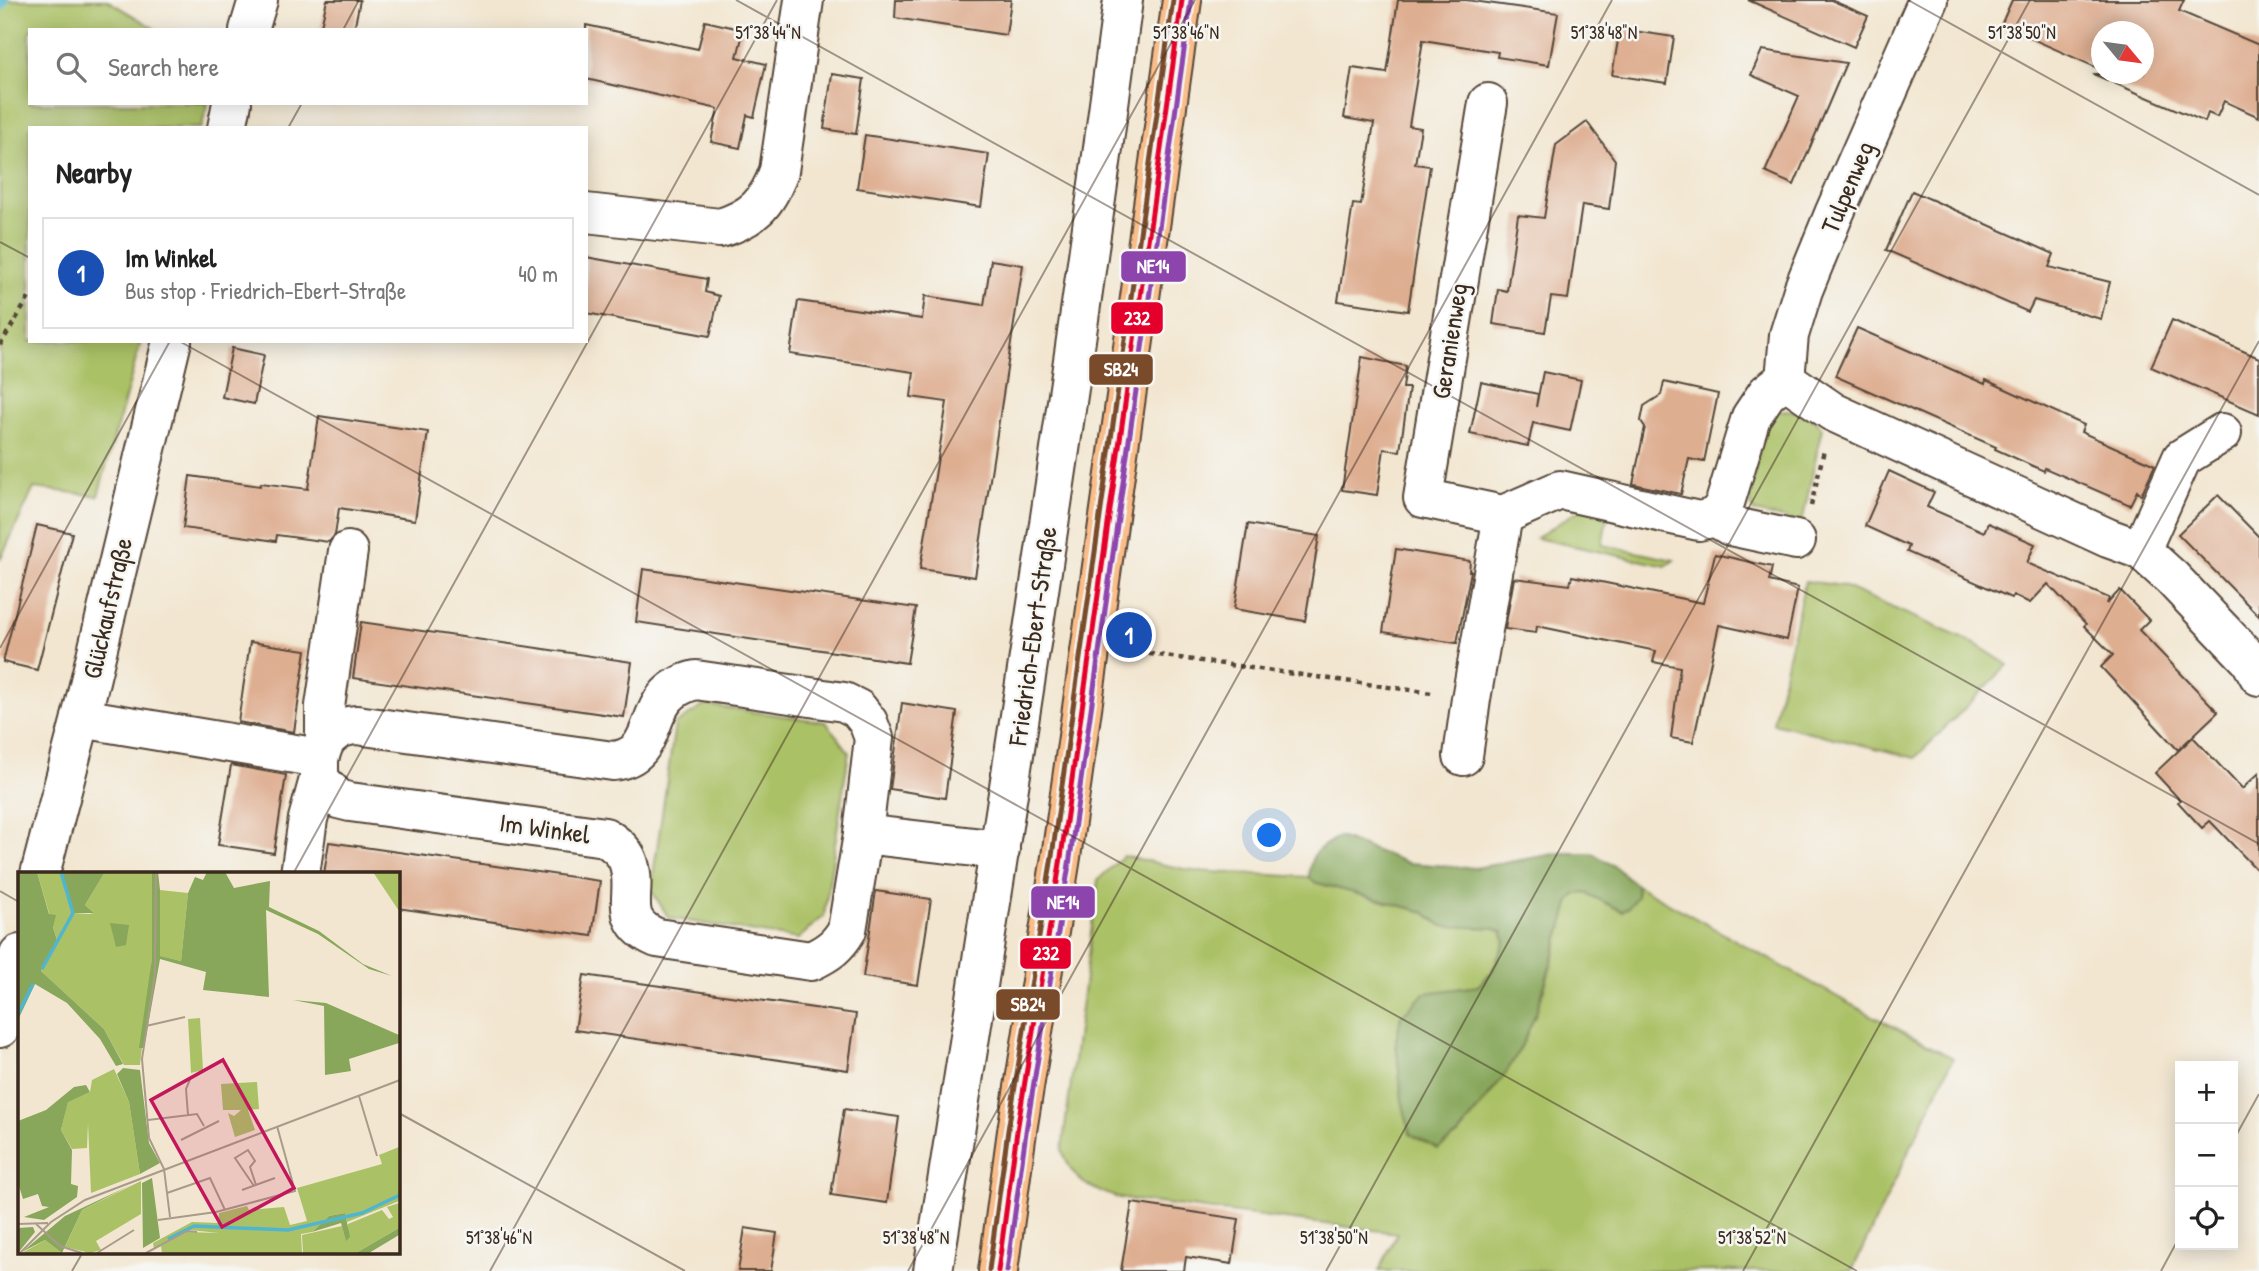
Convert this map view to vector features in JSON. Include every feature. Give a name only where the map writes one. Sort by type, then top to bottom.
[{"type":"main road","points":[[998,1271],[1017,1131],[1061,858],[1182,0]]},
{"type":"street","points":[[250,28],[258,0]]},
{"type":"street","points":[[588,212],[720,228],[740,222],[758,209],[772,191],[779,172],[804,0]]},
{"type":"street","name":"Friedrich-Ebert-Straße","points":[[933,1271],[1000,850],[1094,222],[1123,0]]},
{"type":"street","name":"Tulpenweg","points":[[1784,379],[1789,335],[1803,290],[1928,0]]},
{"type":"street","name":"Geranienweg","points":[[1488,103],[1423,498],[1503,516]]},
{"type":"street","points":[[227,126],[232,105]]},
{"type":"street","name":"Glückaufstraße","points":[[41,872],[172,343]]},
{"type":"street","points":[[1707,519],[1724,506],[1751,417],[1767,393],[1784,379],[1833,412],[2108,538],[2141,550],[2172,578],[2250,660],[2259,676]]},
{"type":"street","points":[[2141,550],[2182,458],[2222,433]]},
{"type":"street","points":[[1463,756],[1503,516],[1560,490],[1796,540]]},
{"type":"street","points":[[300,872],[308,818],[321,760],[325,706],[348,551]]},
{"type":"street","name":"Im Winkel","points":[[696,680],[845,702],[859,709],[874,738],[863,834],[847,930],[839,944],[811,961],[657,938],[643,932],[631,912],[631,873],[628,858],[621,848],[605,836],[338,799],[321,760],[333,732],[344,726],[357,724],[612,761],[623,760],[642,746],[659,705],[668,692],[681,683],[696,680]]},
{"type":"street","points":[[80,718],[321,760]]},
{"type":"street","points":[[863,834],[1000,850]]},
{"type":"street","points":[[0,1028],[18,958]]},
{"type":"path","points":[[0,345],[28,299]]},
{"type":"path","points":[[1796,540],[1805,532],[1833,412]]},
{"type":"path","points":[[1126,650],[1471,699]]},
{"type":"green space","points":[[0,0],[107,0],[154,28],[28,28],[28,105],[207,105],[202,126],[28,126],[28,343],[140,343],[98,496],[34,488],[0,560]]},
{"type":"green space","points":[[1786,410],[1806,415],[1822,428],[1800,522],[1754,512],[1749,499],[1764,423],[1774,412]]},
{"type":"green space","points":[[1582,508],[1608,513],[1602,545],[1674,560],[1666,566],[1536,538]]},
{"type":"green space","points":[[1805,581],[1843,586],[1975,644],[2008,665],[1915,758],[1773,723]]},
{"type":"green space","points":[[705,705],[826,722],[849,752],[824,916],[798,939],[669,918],[651,890],[675,724]]},
{"type":"green space","points":[[1339,837],[1408,863],[1475,868],[1560,853],[1592,853],[1614,866],[1636,885],[1637,896],[1628,908],[1622,911],[1586,893],[1576,894],[1570,901],[1536,1013],[1521,1047],[1506,1073],[1458,1135],[1438,1149],[1410,1134],[1402,1100],[1396,1041],[1401,1016],[1425,993],[1478,986],[1492,972],[1505,942],[1503,932],[1494,928],[1442,926],[1424,912],[1314,882],[1309,877],[1313,857],[1326,844]]},
{"type":"green space","points":[[1123,856],[1194,871],[1309,877],[1314,882],[1424,912],[1442,926],[1494,928],[1503,932],[1505,942],[1492,972],[1478,986],[1454,990],[1401,1016],[1396,1041],[1402,1100],[1458,1135],[1500,1081],[1521,1046],[1543,993],[1570,901],[1576,894],[1586,893],[1622,911],[1637,896],[1636,885],[1953,1058],[1852,1271],[1379,1271],[1397,1233],[1118,1198],[1082,1182],[1066,1161],[1062,1150],[1098,880]]},
{"type":"building","points":[[327,0],[360,0],[354,28],[320,28]]},
{"type":"building","points":[[896,0],[1011,0],[1006,35],[895,18]]},
{"type":"building","points":[[1398,0],[1466,0],[1558,13],[1549,65],[1497,57],[1498,52],[1423,40],[1409,126],[1421,128],[1415,164],[1430,166],[1408,311],[1338,301],[1353,204],[1361,205],[1374,123],[1344,118],[1352,68],[1387,73]]},
{"type":"building","points":[[1748,0],[1831,0],[1868,16],[1854,47]]},
{"type":"building","points":[[2012,0],[2184,0],[2179,11],[2259,45],[2259,117],[2224,101],[2217,117],[2208,113],[2205,122],[2116,84],[2154,84],[2154,21],[2091,21],[2091,65],[2001,25]]},
{"type":"building","points":[[705,21],[744,30],[737,57],[766,64],[754,117],[747,115],[740,148],[711,142],[718,109],[588,79],[586,25],[698,49]]},
{"type":"building","points":[[1620,29],[1674,37],[1667,83],[1612,75]]},
{"type":"building","points":[[1762,50],[1846,63],[1794,185],[1765,172],[1799,96],[1751,75]]},
{"type":"building","points":[[832,74],[864,79],[856,134],[824,129]]},
{"type":"building","points":[[1587,122],[1615,160],[1609,209],[1582,205],[1568,299],[1551,297],[1545,332],[1493,324],[1498,289],[1507,291],[1518,215],[1544,218],[1556,145]]},
{"type":"building","points":[[865,135],[989,154],[981,207],[857,188]]},
{"type":"building","points":[[1912,191],[2054,254],[2049,267],[2110,282],[2101,319],[2034,300],[2028,312],[1886,250]]},
{"type":"building","points":[[588,257],[707,279],[705,292],[719,296],[710,336],[588,313]]},
{"type":"building","points":[[991,260],[1023,265],[975,577],[920,569],[947,402],[911,397],[914,372],[790,354],[798,301],[922,319],[925,296],[984,305]]},
{"type":"building","points":[[2172,320],[2259,358],[2259,414],[2151,367]]},
{"type":"building","points":[[1857,328],[1985,384],[1986,380],[2084,425],[2081,432],[2155,465],[2141,495],[2137,491],[2130,505],[2045,468],[2044,471],[1835,376]]},
{"type":"building","points":[[232,348],[264,355],[254,404],[222,397]]},
{"type":"building","points":[[1362,357],[1406,366],[1403,388],[1409,388],[1400,451],[1384,449],[1377,495],[1342,490]]},
{"type":"building","points":[[1543,372],[1581,380],[1570,431],[1533,423],[1528,446],[1470,434],[1481,382],[1538,394],[1536,407]]},
{"type":"building","points":[[1664,382],[1718,394],[1704,462],[1689,459],[1681,494],[1633,484],[1645,427],[1641,421],[1644,406],[1661,395]]},
{"type":"building","points":[[319,416],[428,432],[415,520],[339,508],[335,535],[329,542],[277,535],[276,541],[183,528],[190,476],[260,486],[261,483],[308,489]]},
{"type":"building","points":[[1889,471],[1934,492],[1927,507],[1984,532],[1988,523],[2035,544],[2027,563],[2109,598],[2107,604],[2120,590],[2149,620],[2139,630],[2218,712],[2178,750],[2101,667],[2113,655],[2048,584],[2030,603],[2013,595],[2011,598],[1907,552],[1909,546],[1865,526]]},
{"type":"building","points":[[2218,495],[2259,537],[2259,616],[2178,534]]},
{"type":"building","points":[[1248,524],[1319,536],[1305,621],[1234,609]]},
{"type":"building","points":[[37,525],[72,533],[37,670],[3,662]]},
{"type":"building","points":[[1396,549],[1470,561],[1471,571],[1457,643],[1383,632]]},
{"type":"building","points":[[1715,554],[1772,567],[1769,581],[1798,588],[1787,640],[1719,625],[1693,742],[1671,738],[1680,667],[1653,662],[1656,651],[1537,626],[1536,633],[1505,629],[1514,578],[1570,585],[1572,576],[1703,603]]},
{"type":"building","points":[[643,569],[916,608],[907,663],[636,622]]},
{"type":"building","points":[[361,622],[632,662],[624,717],[353,678]]},
{"type":"building","points":[[250,642],[306,650],[294,732],[238,722]]},
{"type":"building","points":[[902,703],[957,712],[945,798],[890,789]]},
{"type":"building","points":[[2193,737],[2242,789],[2259,773],[2259,872],[2210,821],[2202,828],[2155,773]]},
{"type":"building","points":[[231,765],[286,775],[274,853],[218,845]]},
{"type":"building","points":[[329,842],[600,881],[592,936],[399,908],[399,872],[324,872]]},
{"type":"building","points":[[876,891],[931,899],[918,985],[863,977]]},
{"type":"building","points":[[584,975],[856,1014],[848,1070],[575,1030]]},
{"type":"building","points":[[844,1109],[899,1117],[887,1203],[831,1195]]},
{"type":"building","points":[[1132,1203],[1239,1219],[1232,1264],[1186,1257],[1184,1271],[1121,1271]]},
{"type":"building","points":[[745,1228],[777,1233],[771,1271],[738,1271]]},
{"type":"waterway","points":[[0,5],[3,0]]},
{"type":"transit line","name":"SB24","points":[[989,1270],[1008,1130],[1052,856],[1173,0]]},
{"type":"transit line","name":"232","points":[[998,1271],[1017,1131],[1061,857],[1182,0]]},
{"type":"transit line","name":"NE14","points":[[1007,1271],[1026,1132],[1070,858],[1191,1]]},
{"type":"place","name":"Im Winkel","points":[[1129,635]]}]
